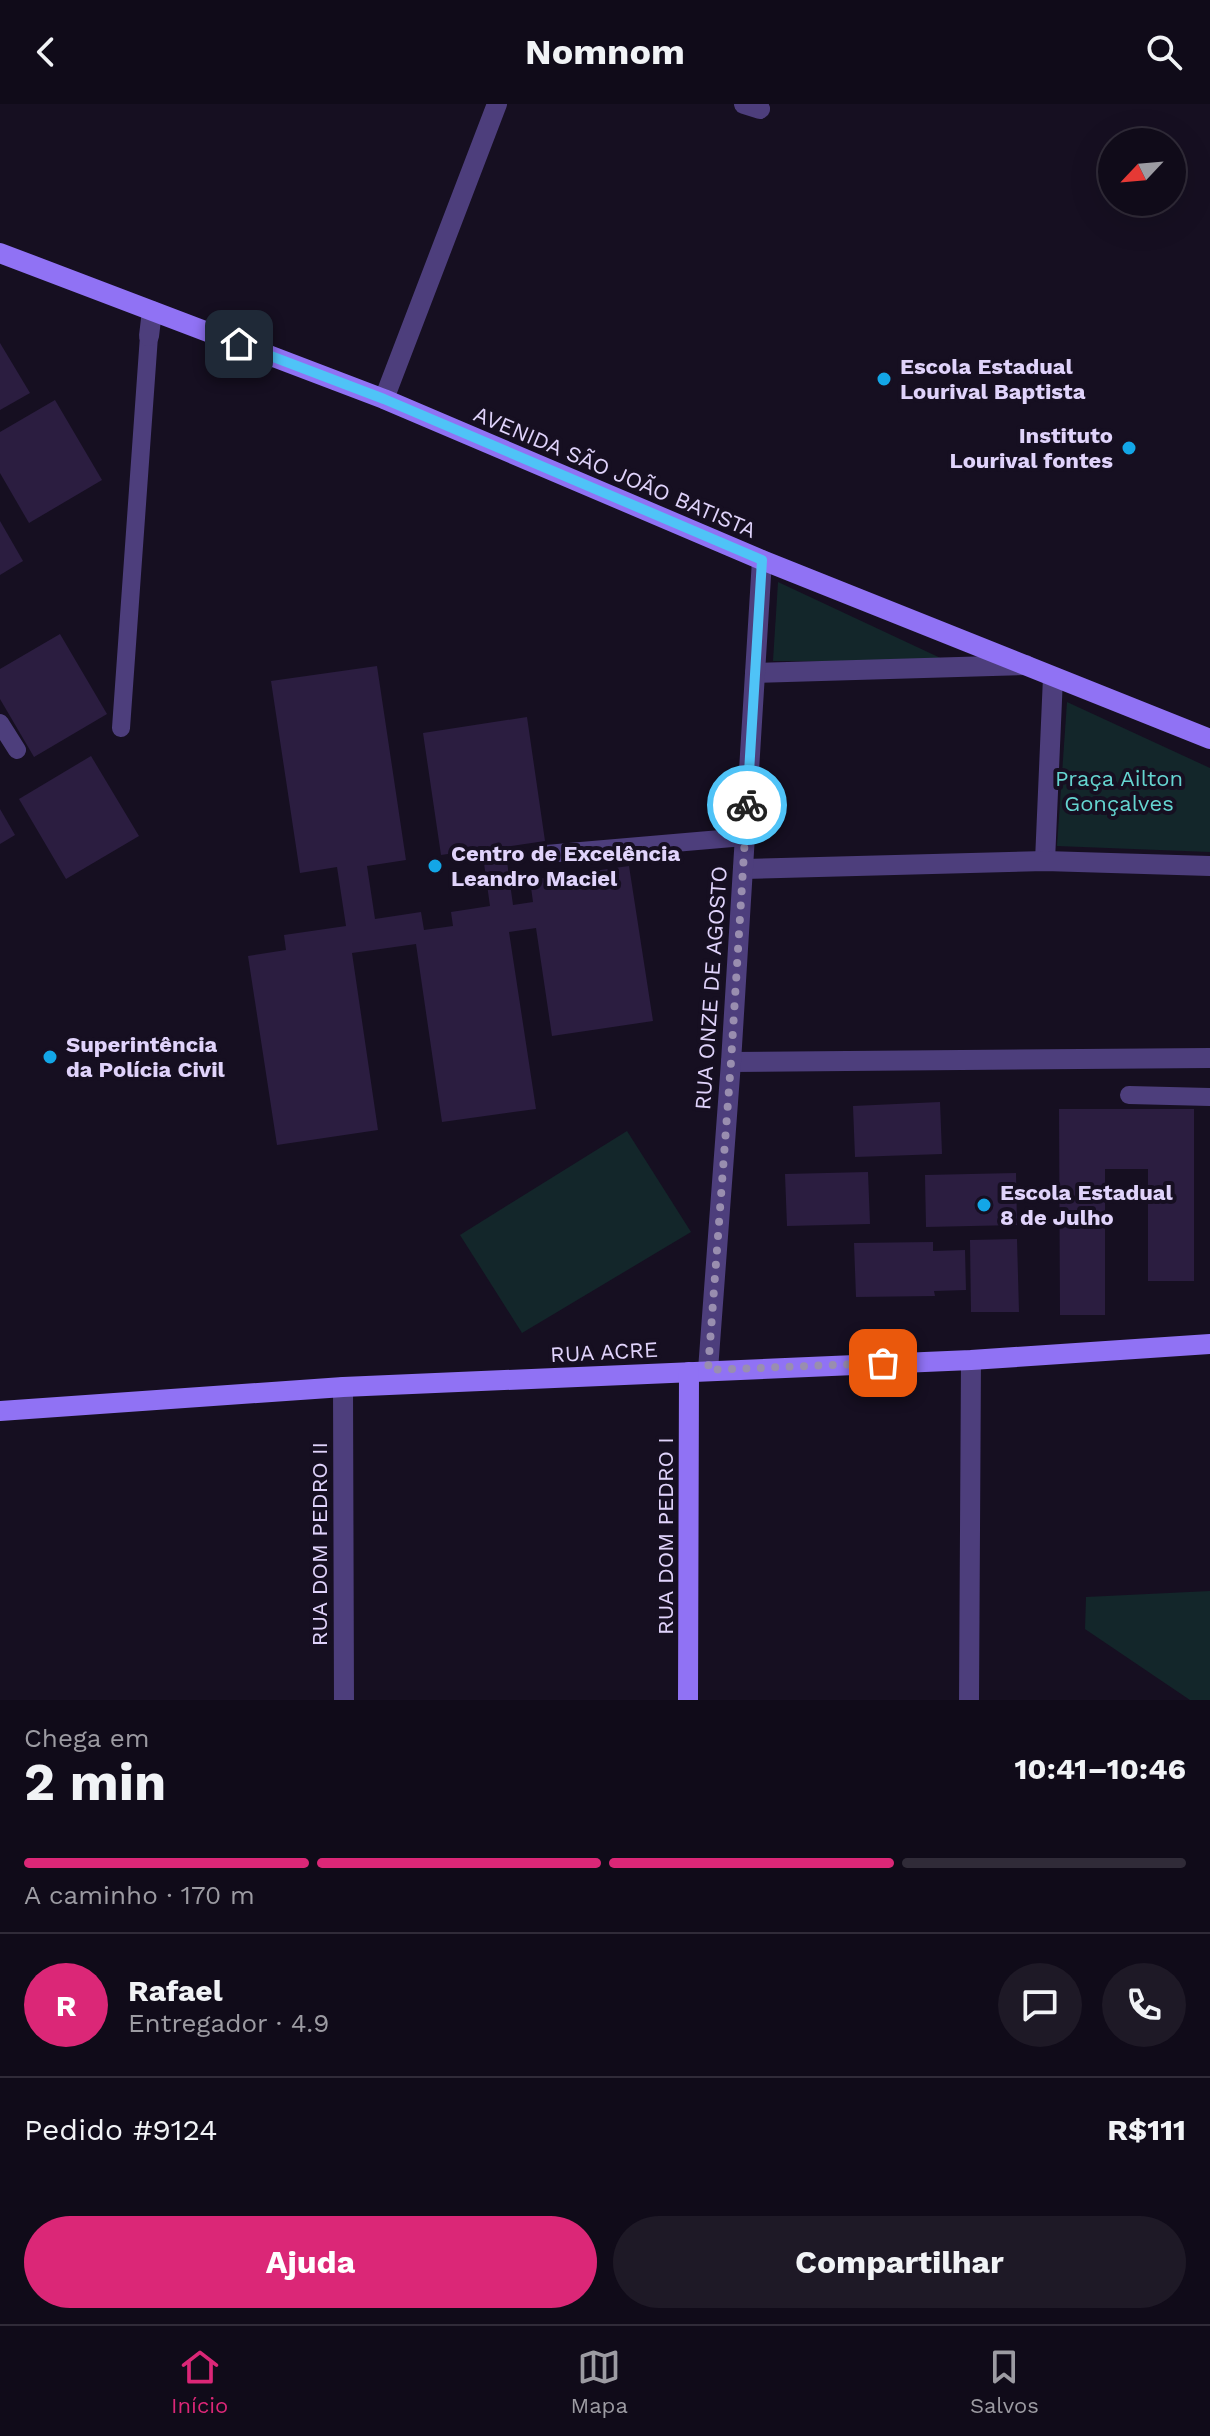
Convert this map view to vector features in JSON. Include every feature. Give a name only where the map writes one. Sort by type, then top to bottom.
[{"type":"street","points":[[384,399],[497,104]]},
{"type":"street","name":"AVENIDA SÃO JOÃO BATISTA","points":[[0,253],[384,399],[762,560],[1210,739]]},
{"type":"street","points":[[149,336],[152,311]]},
{"type":"street","name":"RUA ONZE DE AGOSTO","points":[[699,1371],[731,1062],[762,560]]},
{"type":"street","points":[[755,673],[1026,665]]},
{"type":"street","points":[[1045,861],[1053,677]]},
{"type":"street","points":[[743,869],[1045,861],[1210,866]]},
{"type":"street","points":[[731,1062],[1210,1058]]},
{"type":"street","name":"RUA ACRE","points":[[0,1411],[343,1387],[971,1360],[1210,1344]]},
{"type":"street","points":[[969,1700],[971,1360]]},
{"type":"street","name":"RUA DOM PEDRO I","points":[[688,1700],[699,1371]]},
{"type":"street","name":"RUA DOM PEDRO II","points":[[343,1387],[344,1700]]},
{"type":"lane","points":[[121,728],[149,336]]},
{"type":"lane","points":[[0,723],[17,750]]},
{"type":"lane","points":[[546,854],[744,837]]},
{"type":"lane","points":[[1129,1095],[1210,1097]]},
{"type":"green space","points":[[778,582],[949,662],[773,661]]},
{"type":"green space","name":"Praça Ailton Gonçalves","points":[[1067,702],[1210,768],[1210,852],[1057,846]]},
{"type":"green space","points":[[627,1131],[691,1232],[522,1333],[460,1235]]},
{"type":"green space","points":[[1210,1591],[1210,1700],[1190,1700],[1085,1629],[1086,1597]]},
{"type":"building","points":[[0,343],[30,393],[0,410]]},
{"type":"building","points":[[55,400],[102,480],[29,523],[0,473],[0,432]]},
{"type":"building","points":[[0,521],[23,561],[0,575]]},
{"type":"building","points":[[60,634],[107,714],[34,757],[0,699],[0,669]]},
{"type":"building","points":[[377,666],[406,860],[367,866],[375,919],[421,912],[424,930],[453,926],[451,912],[490,906],[482,849],[441,855],[423,733],[527,717],[545,841],[505,847],[513,905],[533,902],[530,880],[629,866],[653,1021],[552,1036],[536,928],[509,932],[536,1109],[442,1122],[416,944],[352,953],[378,1130],[277,1145],[248,956],[286,950],[284,935],[346,926],[337,867],[300,873],[271,681]]},
{"type":"building","points":[[91,756],[139,836],[66,879],[19,799]]},
{"type":"building","points":[[0,809],[15,835],[0,844]]},
{"type":"building","points":[[940,1102],[942,1154],[855,1157],[853,1106]]},
{"type":"building","points":[[1059,1109],[1194,1109],[1194,1281],[1148,1281],[1148,1169],[1105,1169],[1105,1315],[1060,1315]]},
{"type":"building","points":[[868,1172],[870,1224],[787,1226],[785,1174]]},
{"type":"building","points":[[1016,1173],[1017,1225],[926,1227],[925,1175]]},
{"type":"building","points":[[1017,1239],[1019,1312],[971,1312],[970,1240]]},
{"type":"building","points":[[933,1242],[933,1251],[965,1250],[966,1290],[934,1291],[935,1296],[856,1297],[854,1243]]},
{"type":"way so far","points":[[747,805],[708,1370],[883,1363]]},
{"type":"place","name":"Escola Estadual Lourival Baptista","points":[[884,379]]},
{"type":"place","name":"Instituto Lourival fontes","points":[[1129,448]]},
{"type":"place","name":"Centro de Excelência Leandro Maciel","points":[[435,866]]},
{"type":"place","name":"Superintência da Polícia Civil","points":[[50,1057]]},
{"type":"place","name":"Escola Estadual 8 de Julho","points":[[984,1205]]},
{"type":"route","points":[[239,344],[384,399],[762,560],[747,805]]}]
